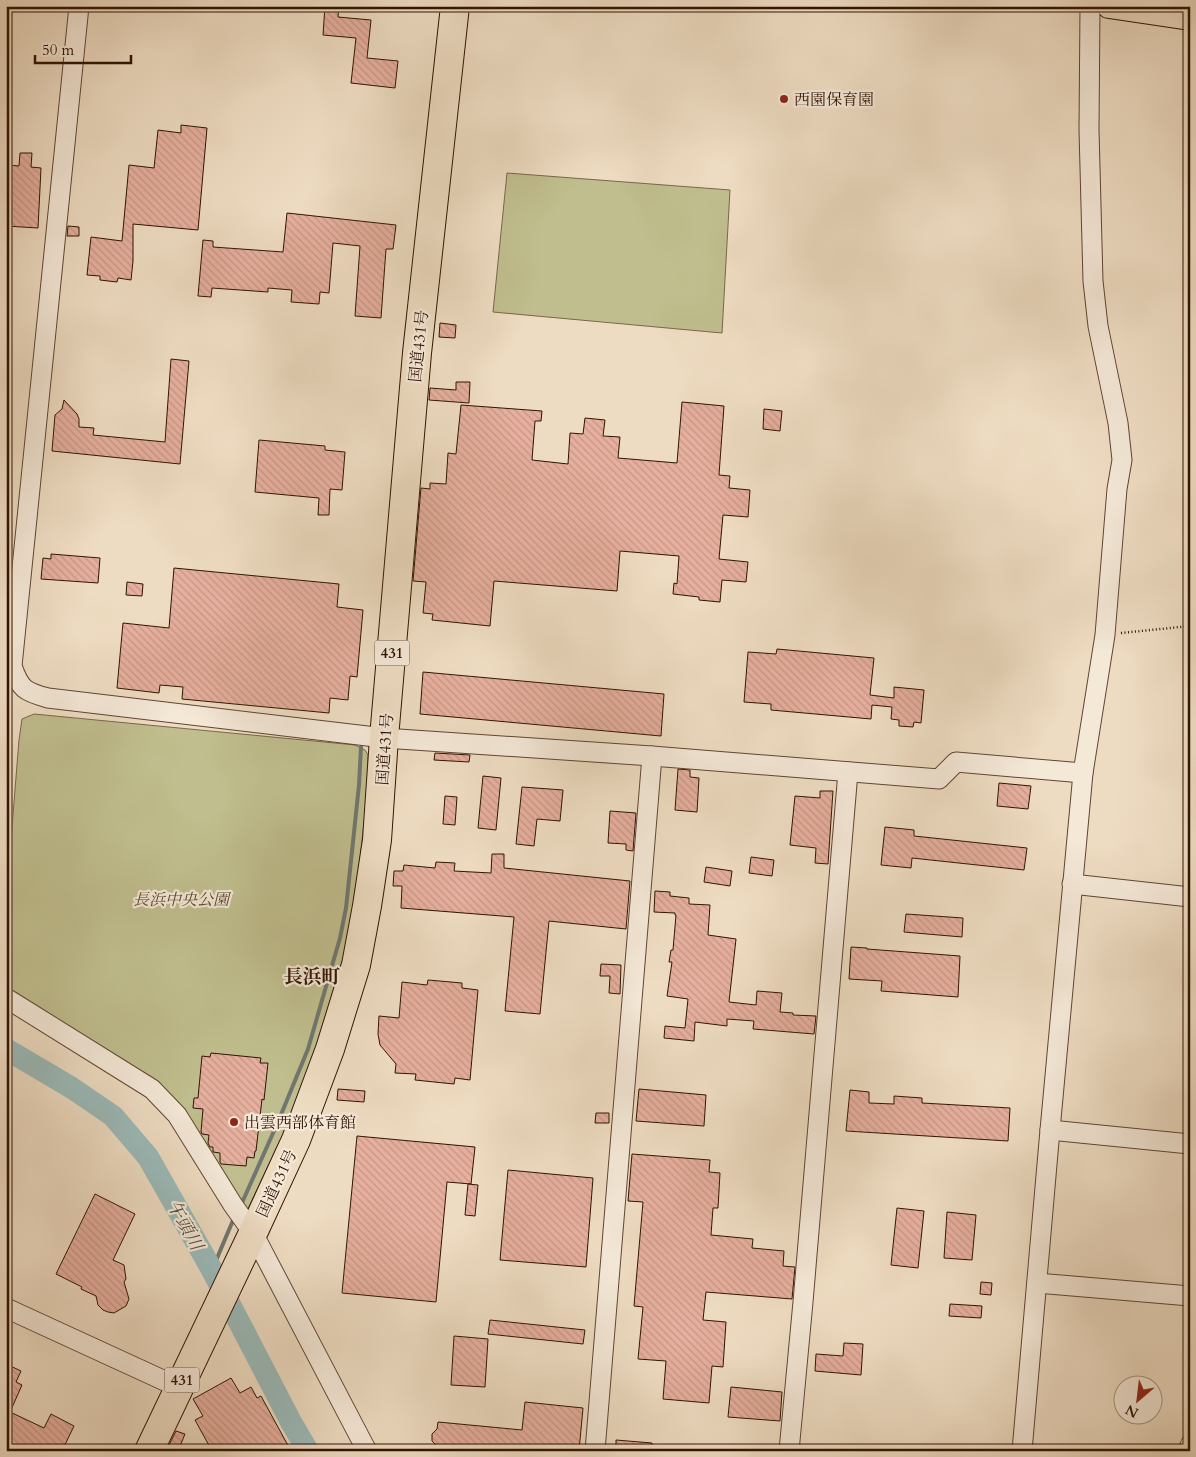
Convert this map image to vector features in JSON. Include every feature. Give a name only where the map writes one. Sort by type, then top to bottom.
[{"type":"highway","name":"国道431号","points":[[148,1451],[232,1277],[242,1218],[300,1131],[330,1049],[356,965],[377,840],[417,353],[455,6]]},
{"type":"main road","points":[[1108,6],[1190,18]]},
{"type":"street","points":[[79,6],[12,666],[17,680],[28,693],[48,698],[384,738],[652,756],[939,779],[956,762],[1083,773]]},
{"type":"street","points":[[1022,1451],[1083,773],[1105,635],[1117,489],[1122,460],[1118,422],[1098,326],[1093,281],[1089,130],[1090,6]]},
{"type":"street","points":[[595,1451],[652,756]]},
{"type":"street","points":[[789,1451],[848,772]]},
{"type":"street","points":[[1072,884],[1190,897]]},
{"type":"street","points":[[6,998],[152,1089],[177,1115],[242,1218],[367,1451]]},
{"type":"street","points":[[1050,1130],[1190,1144]]},
{"type":"street","points":[[1037,1283],[1190,1296]]},
{"type":"street","points":[[6,1308],[178,1387]]},
{"type":"street","points":[[1189,1451],[1190,1444]]},
{"type":"path","points":[[1105,635],[1190,626]]},
{"type":"green space","points":[[507,173],[730,190],[722,333],[493,312]]},
{"type":"green space","name":"長浜中央公園","points":[[34,714],[355,745],[365,750],[368,755],[367,796],[357,885],[344,955],[314,1054],[292,1115],[247,1211],[197,1133],[6,990],[6,902],[19,740],[22,719]]},
{"type":"building","points":[[325,6],[339,6],[338,17],[371,20],[367,58],[398,61],[395,88],[351,83],[356,38],[323,35]]},
{"type":"building","points":[[181,125],[207,128],[198,230],[133,224],[131,280],[118,278],[117,282],[100,280],[100,276],[87,275],[91,237],[122,241],[129,165],[154,168],[158,130],[181,133]]},
{"type":"building","points":[[20,153],[32,153],[31,167],[41,168],[38,228],[6,226],[6,165],[19,166]]},
{"type":"building","points":[[287,213],[396,225],[393,249],[386,249],[381,318],[355,316],[360,246],[333,243],[329,293],[320,292],[319,304],[291,302],[292,290],[268,288],[268,292],[212,288],[211,297],[198,296],[203,240],[213,241],[213,247],[283,252]]},
{"type":"building","points":[[68,226],[79,227],[79,236],[67,236]]},
{"type":"building","points":[[440,323],[456,325],[455,338],[439,337]]},
{"type":"building","points":[[171,359],[189,361],[180,464],[52,451],[55,415],[62,409],[64,400],[77,414],[79,427],[94,428],[93,435],[165,442]]},
{"type":"building","points":[[456,382],[470,382],[469,403],[429,400],[430,388],[456,390]]},
{"type":"building","points":[[682,402],[724,406],[719,475],[730,476],[729,488],[750,490],[748,517],[723,515],[719,559],[748,562],[746,582],[722,580],[720,602],[699,600],[699,597],[673,594],[674,583],[677,584],[679,556],[620,551],[617,591],[494,581],[490,626],[432,620],[433,614],[423,613],[426,582],[413,581],[421,488],[430,489],[430,483],[446,484],[448,453],[456,454],[461,405],[542,411],[541,421],[535,421],[532,460],[568,464],[570,433],[583,434],[585,418],[605,420],[603,436],[620,437],[618,458],[677,463]]},
{"type":"building","points":[[764,409],[782,411],[780,431],[763,429]]},
{"type":"building","points":[[259,440],[325,446],[325,450],[345,452],[342,490],[330,489],[329,515],[318,515],[319,498],[255,492]]},
{"type":"building","points":[[51,554],[100,558],[98,583],[41,579],[43,558],[51,559]]},
{"type":"building","points":[[174,568],[339,584],[337,607],[363,610],[357,677],[350,676],[348,700],[330,698],[329,713],[182,699],[183,687],[160,685],[159,693],[117,688],[123,623],[169,628]]},
{"type":"building","points":[[127,582],[143,584],[142,596],[126,595]]},
{"type":"building","points":[[777,649],[874,658],[870,695],[894,698],[894,687],[924,690],[921,723],[914,722],[913,727],[899,726],[899,720],[891,719],[892,707],[872,705],[871,719],[771,710],[771,704],[744,702],[748,652],[776,654]]},
{"type":"building","points":[[423,672],[664,694],[661,736],[420,714]]},
{"type":"building","points":[[435,753],[470,755],[469,762],[434,760]]},
{"type":"building","points":[[678,769],[690,770],[690,777],[699,778],[697,812],[675,810]]},
{"type":"building","points":[[483,776],[501,778],[496,830],[478,828]]},
{"type":"building","points":[[999,783],[1031,786],[1028,809],[997,806]]},
{"type":"building","points":[[522,787],[563,790],[560,821],[537,819],[534,846],[516,844]]},
{"type":"building","points":[[820,791],[833,791],[828,864],[815,863],[816,848],[790,845],[795,796],[820,798]]},
{"type":"building","points":[[445,796],[457,797],[455,825],[443,824]]},
{"type":"building","points":[[610,811],[636,813],[633,851],[626,850],[626,844],[608,843]]},
{"type":"building","points":[[885,827],[914,830],[914,836],[1027,848],[1024,870],[912,858],[911,868],[881,865]]},
{"type":"building","points":[[492,854],[504,854],[504,868],[630,881],[626,929],[549,921],[540,1014],[505,1011],[514,917],[401,908],[402,886],[393,886],[394,871],[403,871],[404,865],[435,868],[436,862],[455,863],[454,871],[491,873]]},
{"type":"building","points":[[751,857],[774,860],[772,876],[749,873]]},
{"type":"building","points":[[706,867],[732,871],[730,886],[704,882]]},
{"type":"building","points":[[655,891],[670,892],[670,896],[689,898],[689,904],[710,905],[708,935],[736,939],[729,1002],[756,1005],[757,991],[782,993],[780,1012],[793,1013],[793,1015],[816,1016],[814,1034],[753,1029],[754,1021],[727,1019],[727,1026],[695,1022],[694,1041],[664,1038],[665,1026],[685,1028],[688,999],[667,996],[672,962],[669,962],[671,950],[673,950],[676,915],[675,913],[654,912]]},
{"type":"building","points":[[906,914],[963,918],[962,937],[904,932]]},
{"type":"building","points":[[851,947],[960,956],[958,997],[881,991],[882,981],[849,979]]},
{"type":"building","points":[[601,964],[621,965],[620,994],[609,993],[610,976],[600,976]]},
{"type":"building","points":[[428,980],[462,983],[462,988],[478,990],[470,1080],[455,1078],[454,1084],[415,1080],[416,1074],[395,1073],[396,1064],[380,1045],[378,1034],[379,1016],[399,1018],[402,982],[427,985]]},
{"type":"building","points":[[211,1053],[261,1058],[260,1063],[268,1063],[256,1151],[254,1158],[247,1157],[246,1166],[221,1164],[220,1153],[213,1152],[213,1147],[210,1147],[208,1143],[209,1135],[202,1134],[201,1132],[203,1109],[193,1108],[194,1098],[198,1098],[202,1056],[210,1057]]},
{"type":"building","points":[[338,1089],[365,1091],[364,1102],[337,1100]]},
{"type":"building","points":[[639,1089],[706,1095],[704,1126],[636,1121]]},
{"type":"building","points":[[850,1090],[869,1092],[869,1103],[894,1104],[894,1096],[922,1098],[922,1103],[1010,1108],[1008,1141],[846,1131]]},
{"type":"building","points":[[596,1113],[609,1113],[609,1123],[595,1123]]},
{"type":"building","points":[[357,1136],[475,1147],[471,1184],[447,1182],[436,1302],[342,1293]]},
{"type":"building","points":[[632,1154],[710,1160],[709,1172],[720,1173],[718,1208],[713,1208],[711,1235],[753,1239],[752,1248],[784,1251],[783,1266],[795,1267],[792,1299],[706,1292],[703,1320],[726,1322],[723,1367],[712,1366],[709,1403],[663,1399],[666,1361],[638,1359],[643,1307],[634,1306],[643,1202],[628,1201]]},
{"type":"building","points":[[508,1170],[593,1178],[586,1267],[500,1260]]},
{"type":"building","points":[[468,1184],[478,1185],[475,1216],[465,1215]]},
{"type":"building","points":[[95,1194],[135,1214],[113,1260],[124,1265],[126,1279],[124,1282],[129,1299],[126,1306],[114,1313],[103,1310],[98,1305],[96,1296],[56,1274]]},
{"type":"building","points":[[897,1208],[924,1211],[918,1268],[891,1265]]},
{"type":"building","points":[[947,1212],[976,1215],[972,1260],[944,1258]]},
{"type":"building","points":[[981,1282],[992,1283],[991,1295],[980,1294]]},
{"type":"building","points":[[950,1304],[982,1306],[981,1318],[949,1316]]},
{"type":"building","points":[[490,1320],[585,1330],[583,1344],[488,1334]]},
{"type":"building","points":[[454,1336],[488,1339],[485,1387],[451,1385]]},
{"type":"building","points":[[844,1343],[863,1344],[861,1375],[815,1371],[816,1354],[843,1356]]},
{"type":"building","points":[[6,1364],[21,1371],[16,1382],[22,1385],[10,1412],[44,1428],[51,1414],[74,1426],[62,1451],[6,1451]]},
{"type":"building","points":[[231,1378],[240,1393],[251,1387],[257,1398],[261,1396],[291,1451],[212,1451],[195,1420],[203,1416],[193,1399]]},
{"type":"building","points":[[731,1387],[782,1392],[780,1421],[728,1417]]},
{"type":"building","points":[[525,1402],[583,1408],[579,1451],[438,1451],[438,1447],[432,1441],[432,1434],[437,1429],[438,1422],[522,1430]]},
{"type":"building","points":[[176,1431],[185,1434],[178,1451],[166,1451]]},
{"type":"building","points":[[616,1440],[652,1443],[652,1451],[616,1451]]},
{"type":"waterway","points":[[241,1205],[308,1049],[340,938],[346,908],[359,785],[361,747]]},
{"type":"waterway","name":"午頭川","points":[[6,1049],[72,1088],[113,1116],[148,1157],[212,1270],[308,1451]]},
{"type":"waterway","points":[[212,1270],[234,1218]]},
{"type":"place","name":"西園保育園","points":[[784,99]]},
{"type":"place","name":"出雲西部体育館","points":[[234,1122]]},
{"type":"district","name":"長浜町","points":[[312,976]]}]
